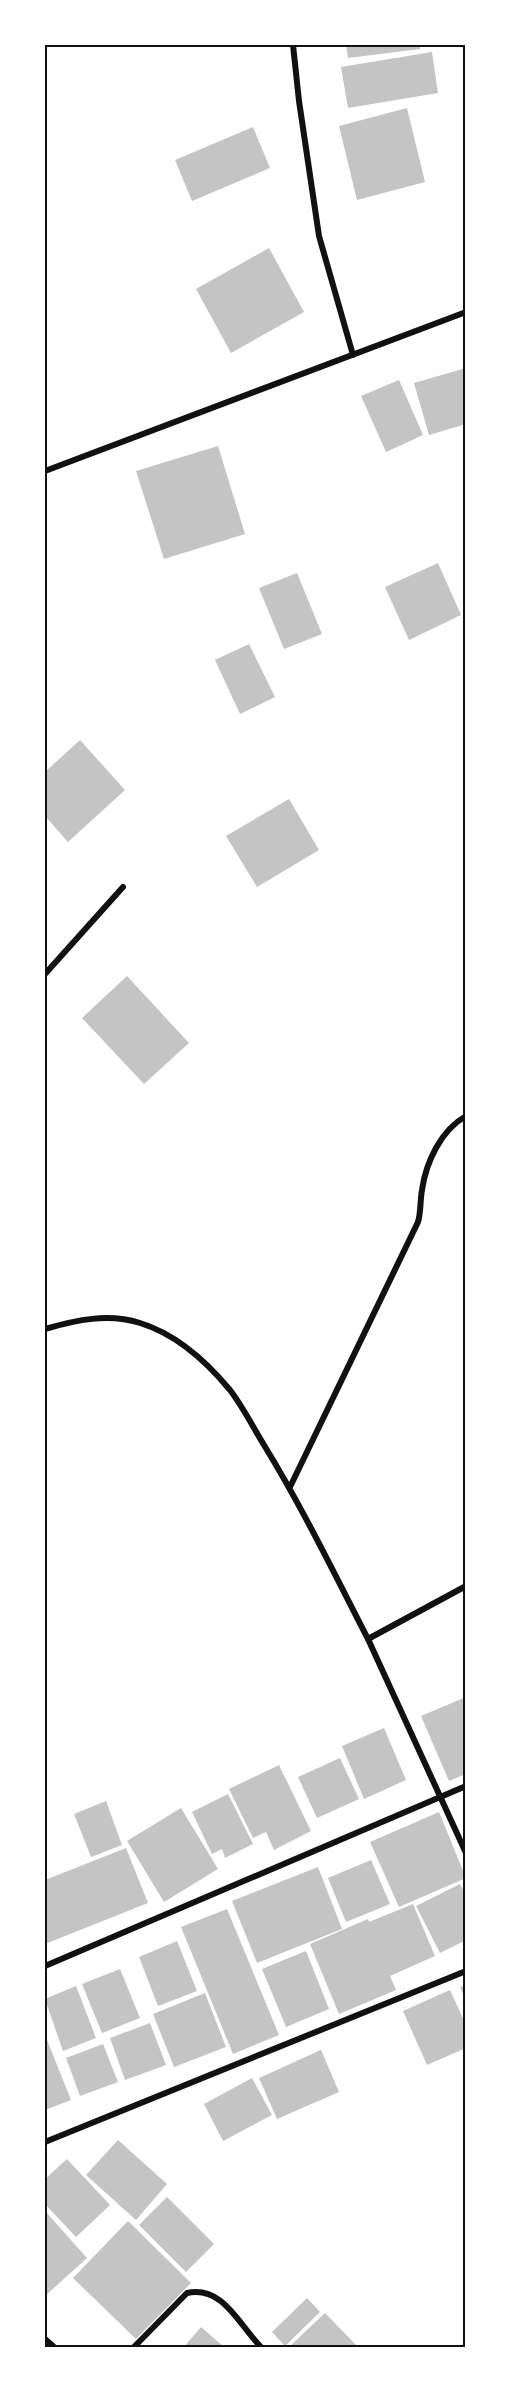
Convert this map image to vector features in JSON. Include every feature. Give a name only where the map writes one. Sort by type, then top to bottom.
[{"type":"street","points":[[293,45],[319,236],[353,355]]},
{"type":"street","points":[[45,471],[466,312]]},
{"type":"street","points":[[45,974],[123,886]]},
{"type":"street","points":[[290,1487],[418,1222],[422,1189],[432,1158],[450,1127],[466,1116]]},
{"type":"street","points":[[45,1329],[77,1319],[110,1318],[139,1323],[176,1339],[196,1355],[231,1391],[290,1487],[368,1639],[466,1853]]},
{"type":"street","points":[[368,1639],[466,1586]]},
{"type":"street","points":[[45,1966],[466,1786]]},
{"type":"street","points":[[45,2142],[466,1971]]},
{"type":"street","points":[[134,2347],[187,2293],[198,2291],[214,2295],[261,2347]]},
{"type":"street","points":[[45,2339],[54,2347]]},
{"type":"building","points":[[346,45],[420,45],[420,49],[348,58]]},
{"type":"building","points":[[432,52],[438,93],[348,108],[341,67]]},
{"type":"building","points":[[407,108],[425,182],[357,200],[339,126]]},
{"type":"building","points":[[253,127],[270,168],[192,201],[175,160]]},
{"type":"building","points":[[269,248],[304,312],[231,353],[196,289]]},
{"type":"building","points":[[466,368],[466,424],[429,435],[414,383]]},
{"type":"building","points":[[399,380],[423,435],[386,452],[361,396]]},
{"type":"building","points":[[218,446],[245,534],[164,559],[136,471]]},
{"type":"building","points":[[438,563],[461,615],[409,640],[385,587]]},
{"type":"building","points":[[297,573],[322,634],[284,649],[259,588]]},
{"type":"building","points":[[249,644],[275,697],[240,714],[215,660]]},
{"type":"building","points":[[80,740],[125,790],[68,842],[45,816],[45,772]]},
{"type":"building","points":[[289,799],[319,850],[257,887],[226,836]]},
{"type":"building","points":[[127,976],[189,1043],[144,1084],[82,1018]]},
{"type":"building","points":[[466,1697],[466,1774],[449,1781],[421,1716]]},
{"type":"building","points":[[384,1728],[406,1780],[364,1799],[342,1746]]},
{"type":"building","points":[[340,1758],[359,1799],[317,1818],[298,1777]]},
{"type":"building","points":[[279,1765],[311,1831],[274,1850],[266,1832],[253,1838],[229,1789]]},
{"type":"building","points":[[228,1794],[253,1844],[225,1858],[222,1849],[212,1854],[192,1812]]},
{"type":"building","points":[[106,1801],[122,1845],[91,1857],[74,1814]]},
{"type":"building","points":[[181,1808],[218,1869],[164,1902],[127,1841]]},
{"type":"building","points":[[439,1812],[466,1878],[399,1907],[370,1842]]},
{"type":"building","points":[[126,1848],[148,1903],[45,1944],[45,1880]]},
{"type":"building","points":[[371,1860],[390,1904],[346,1922],[328,1878]]},
{"type":"building","points":[[318,1867],[342,1929],[257,1963],[232,1901]]},
{"type":"building","points":[[460,1884],[466,1895],[466,1940],[440,1953],[416,1906]]},
{"type":"building","points":[[413,1904],[435,1956],[390,1976],[396,1990],[339,2014],[310,1944],[368,1919],[369,1922]]},
{"type":"building","points":[[227,1909],[279,2035],[233,2054],[181,1927]]},
{"type":"building","points":[[177,1941],[197,1991],[158,2006],[139,1957]]},
{"type":"building","points":[[306,1951],[329,2009],[286,2027],[262,1969]]},
{"type":"building","points":[[120,1969],[140,2018],[102,2033],[82,1984]]},
{"type":"building","points":[[466,1985],[466,2000],[460,1987]]},
{"type":"building","points":[[76,1986],[96,2038],[63,2051],[45,1999]]},
{"type":"building","points":[[450,1990],[466,2025],[466,2048],[427,2065],[403,2011]]},
{"type":"building","points":[[205,1993],[226,2047],[174,2067],[153,2014]]},
{"type":"building","points":[[150,2023],[166,2065],[125,2080],[110,2038]]},
{"type":"building","points":[[45,2035],[71,2100],[45,2110]]},
{"type":"building","points":[[103,2044],[118,2082],[80,2096],[66,2058]]},
{"type":"building","points":[[321,2050],[339,2092],[277,2119],[259,2078]]},
{"type":"building","points":[[252,2078],[272,2115],[223,2141],[204,2104]]},
{"type":"building","points":[[118,2140],[167,2184],[136,2220],[86,2175]]},
{"type":"building","points":[[67,2159],[110,2205],[76,2237],[45,2204],[45,2179]]},
{"type":"building","points":[[167,2197],[214,2244],[186,2272],[139,2225]]},
{"type":"building","points":[[45,2211],[87,2258],[45,2296]]},
{"type":"building","points":[[128,2221],[191,2283],[136,2339],[73,2278]]},
{"type":"building","points":[[307,2298],[320,2312],[285,2346],[272,2332]]},
{"type":"building","points":[[325,2313],[358,2347],[289,2347]]},
{"type":"building","points":[[201,2327],[224,2347],[184,2347]]}]
